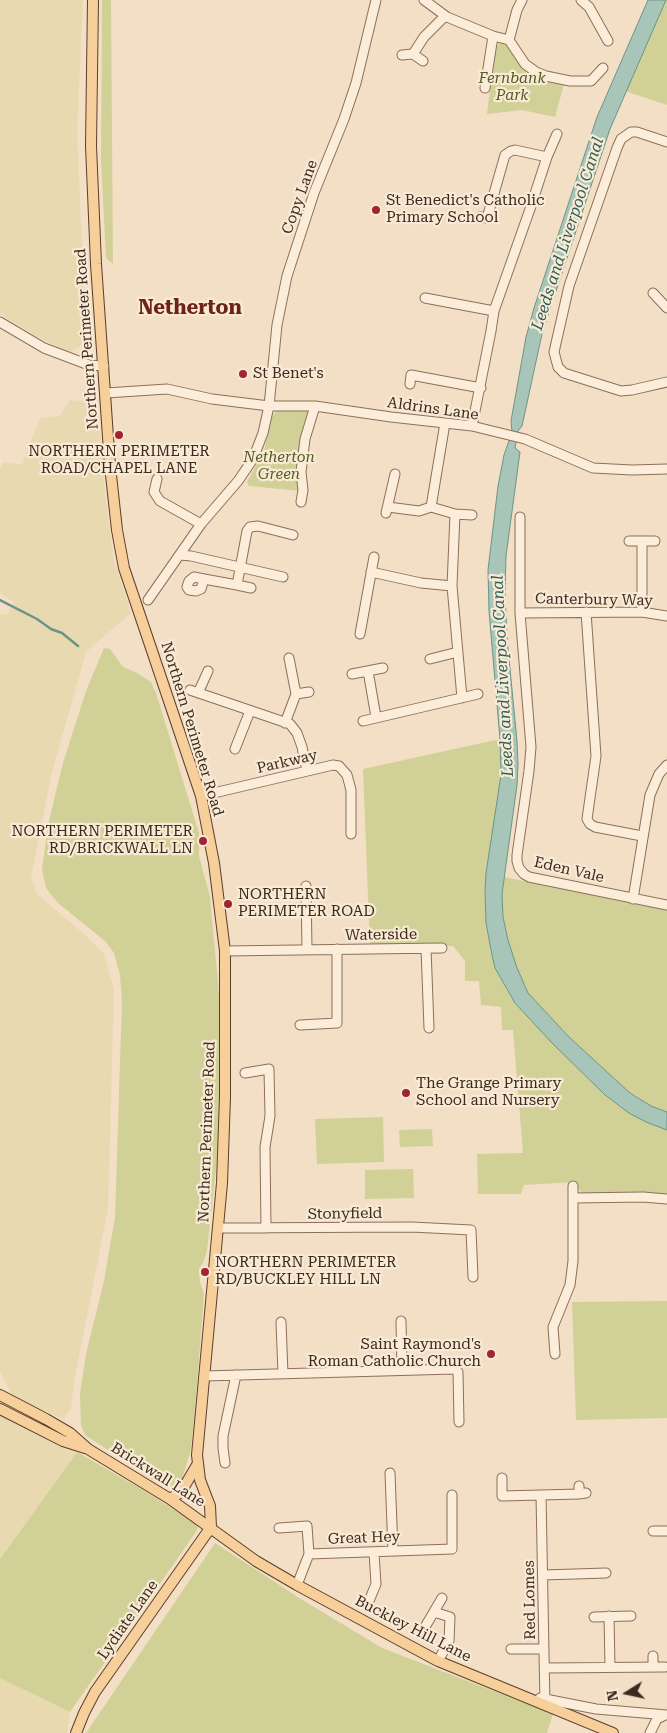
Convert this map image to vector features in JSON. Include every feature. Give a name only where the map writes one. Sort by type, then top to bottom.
[{"type":"main road","name":"Northern Perimeter Road","points":[[93,0],[92,146],[96,264],[110,466],[117,530],[124,568],[201,796],[214,863],[225,951],[225,1097],[218,1228],[197,1443],[197,1464],[200,1480],[210,1506],[211,1527]]},
{"type":"main road","name":"Brickwall Lane","points":[[0,1396],[70,1433],[88,1449],[170,1499],[211,1527]]},
{"type":"main road","name":"Brickwall Lane","points":[[0,1409],[63,1441],[88,1449]]},
{"type":"main road","points":[[170,1499],[181,1492],[197,1464]]},
{"type":"main road","name":"Buckley Hill Lane","points":[[211,1527],[256,1561],[438,1660],[525,1696],[545,1702],[613,1733]]},
{"type":"main road","name":"Lydiate Lane","points":[[76,1733],[84,1712],[95,1692],[211,1527]]},
{"type":"street","name":"Copy Lane","points":[[269,406],[277,325],[287,276],[314,193],[344,119],[356,83],[376,0]]},
{"type":"street","points":[[424,0],[445,16],[493,36],[509,40],[525,64],[540,74],[593,85],[603,68]]},
{"type":"street","points":[[509,40],[517,10],[522,0]]},
{"type":"street","points":[[581,0],[589,7],[608,41]]},
{"type":"street","points":[[413,54],[424,37],[445,16]]},
{"type":"street","points":[[485,88],[493,36]]},
{"type":"street","points":[[402,55],[413,54],[423,61]]},
{"type":"street","points":[[667,142],[637,132],[626,134],[621,139],[569,286],[554,352],[558,367],[564,373],[621,390],[632,390],[667,382]]},
{"type":"street","points":[[472,426],[481,388],[494,311],[547,157],[557,134]]},
{"type":"street","points":[[480,216],[487,218],[505,156],[510,150],[547,157]]},
{"type":"street","points":[[653,294],[657,304],[667,308]]},
{"type":"street","points":[[424,298],[494,311]]},
{"type":"street","points":[[0,322],[44,348],[67,358],[89,365],[104,366]]},
{"type":"street","points":[[410,384],[411,375],[481,388]]},
{"type":"street","points":[[106,392],[167,389],[212,399],[269,406],[315,406],[305,439],[301,472],[303,490],[301,502]]},
{"type":"street","points":[[148,600],[201,524],[238,481],[253,459],[263,433],[269,406]]},
{"type":"street","name":"Aldrins Lane","points":[[315,406],[472,426],[525,439],[593,468],[667,469]]},
{"type":"street","points":[[432,507],[446,423]]},
{"type":"street","points":[[395,474],[387,510],[419,511],[432,507],[455,514],[472,516]]},
{"type":"street","points":[[157,480],[154,492],[160,501],[201,524]]},
{"type":"street","points":[[455,514],[452,586],[462,698]]},
{"type":"street","name":"Eden Vale","points":[[520,517],[520,612],[532,747],[517,855],[519,868],[529,877],[667,905]]},
{"type":"street","points":[[237,585],[247,531],[250,528],[258,526],[292,535]]},
{"type":"street","points":[[628,540],[655,541]]},
{"type":"street","points":[[642,541],[642,612]]},
{"type":"street","points":[[180,556],[191,556],[283,577]]},
{"type":"street","points":[[360,634],[374,557]]},
{"type":"street","points":[[371,572],[421,583],[452,586]]},
{"type":"street","points":[[204,579],[251,588]]},
{"type":"street","name":"Canterbury Way","points":[[520,612],[642,612],[667,616]]},
{"type":"street","points":[[586,612],[596,756],[587,819],[595,827],[642,836]]},
{"type":"street","points":[[430,659],[458,652]]},
{"type":"street","points":[[285,723],[296,694],[289,658]]},
{"type":"street","points":[[352,674],[383,668]]},
{"type":"street","points":[[208,671],[194,691],[290,724],[298,733],[307,771]]},
{"type":"street","points":[[368,671],[376,717]]},
{"type":"street","points":[[296,694],[309,692]]},
{"type":"street","points":[[362,721],[478,694]]},
{"type":"street","points":[[235,749],[250,711]]},
{"type":"street","name":"Parkway","points":[[201,796],[333,765],[339,766],[347,775],[351,790],[351,834]]},
{"type":"street","points":[[633,898],[650,795],[659,774],[667,765]]},
{"type":"street","points":[[306,886],[308,950]]},
{"type":"street","name":"Waterside","points":[[426,948],[429,1028]]},
{"type":"street","name":"Waterside","points":[[225,951],[442,948]]},
{"type":"street","name":"Waterside","points":[[300,1025],[337,1023],[337,949]]},
{"type":"street","points":[[245,1072],[268,1069],[270,1116],[265,1147],[266,1228]]},
{"type":"street","points":[[555,1354],[554,1327],[570,1285],[573,1261],[574,1186]]},
{"type":"street","points":[[574,1198],[643,1197],[667,1199]]},
{"type":"street","name":"Stonyfield","points":[[218,1228],[412,1227],[471,1230],[473,1277]]},
{"type":"street","points":[[401,1320],[402,1370]]},
{"type":"street","points":[[281,1322],[283,1374]]},
{"type":"street","points":[[204,1376],[454,1369],[458,1372],[459,1422]]},
{"type":"street","points":[[225,1463],[222,1448],[223,1436],[236,1375]]},
{"type":"street","points":[[390,1473],[393,1551]]},
{"type":"street","points":[[502,1478],[502,1496],[581,1491]]},
{"type":"street","name":"Great Hey","points":[[297,1585],[309,1554],[452,1549],[452,1495]]},
{"type":"street","name":"Red Lomes","points":[[540,1495],[545,1702]]},
{"type":"street","points":[[279,1528],[307,1526],[309,1554]]},
{"type":"street","points":[[653,1531],[667,1531]]},
{"type":"street","points":[[369,1601],[374,1590],[372,1580],[374,1552]]},
{"type":"street","points":[[543,1575],[606,1573]]},
{"type":"street","points":[[426,1627],[442,1598]]},
{"type":"street","points":[[434,1612],[450,1617],[450,1641],[438,1660]]},
{"type":"street","points":[[594,1616],[631,1616]]},
{"type":"street","points":[[609,1616],[610,1667]]},
{"type":"street","points":[[512,1649],[544,1649]]},
{"type":"street","points":[[653,1656],[653,1667]]},
{"type":"street","points":[[545,1668],[665,1666]]},
{"type":"street","points":[[545,1702],[596,1709],[666,1715]]},
{"type":"street","points":[[650,1733],[657,1719],[666,1715]]},
{"type":"shaded area","points":[[0,0],[83,0],[77,133],[86,339],[79,347],[69,353],[0,314]]},
{"type":"shaded area","points":[[70,400],[98,403],[105,494],[114,561],[131,613],[86,652],[52,772],[31,878],[37,894],[83,933],[104,954],[114,990],[108,1209],[74,1382],[71,1409],[63,1419],[13,1397],[0,1371],[0,614],[7,614],[14,602],[0,593],[0,469],[3,462],[22,465],[40,418],[59,416]]},
{"type":"shaded area","points":[[0,1405],[77,1452],[0,1559]]},
{"type":"shaded area","points":[[0,1678],[70,1712],[67,1733],[0,1733]]},
{"type":"green space","points":[[102,0],[111,0],[113,264],[106,258],[101,159]]},
{"type":"green space","points":[[667,0],[667,105],[625,91]]},
{"type":"green space","name":"Fernbank Park","points":[[506,42],[528,71],[537,77],[564,84],[555,117],[522,110],[487,114],[495,47],[500,43]]},
{"type":"green space","name":"Netherton Green","points":[[278,410],[310,410],[301,491],[249,486],[247,482],[264,451],[272,416]]},
{"type":"green space","points":[[104,648],[110,649],[123,667],[151,682],[156,693],[199,833],[199,856],[210,897],[218,983],[222,1042],[221,1105],[216,1169],[207,1250],[204,1261],[199,1269],[200,1282],[204,1294],[191,1449],[181,1483],[176,1488],[167,1487],[155,1481],[85,1435],[81,1425],[80,1394],[86,1354],[104,1281],[115,1217],[122,1001],[120,975],[114,953],[105,941],[58,903],[46,888],[42,870],[48,825],[63,763],[86,691]]},
{"type":"green space","points":[[500,739],[500,789],[486,873],[485,891],[486,923],[492,955],[506,988],[515,1003],[551,1042],[605,1095],[646,1122],[667,1130],[667,1197],[643,1193],[582,1193],[574,1182],[524,1185],[521,1194],[478,1194],[477,1154],[523,1153],[513,1030],[502,1030],[501,1007],[481,1005],[479,981],[465,981],[465,961],[453,946],[370,946],[363,769]]},
{"type":"green space","points":[[504,877],[667,910],[667,1112],[651,1106],[630,1093],[569,1037],[528,993],[513,959],[503,917],[502,894]]},
{"type":"green space","points":[[383,1117],[384,1162],[317,1164],[315,1119]]},
{"type":"green space","points":[[432,1129],[433,1146],[400,1147],[399,1130]]},
{"type":"green space","points":[[413,1169],[414,1198],[365,1199],[365,1170]]},
{"type":"green space","points":[[667,1301],[667,1418],[576,1420],[572,1302]]},
{"type":"green space","points":[[77,1452],[143,1490],[197,1524],[198,1528],[70,1712],[0,1678],[0,1559]]},
{"type":"green space","points":[[215,1543],[301,1599],[382,1648],[553,1714],[547,1733],[86,1733]]},
{"type":"water","name":"Leeds and Liverpool Canal","points":[[648,0],[666,0],[610,129],[542,334],[522,426],[518,431],[515,448],[520,452],[506,556],[505,591],[507,638],[518,764],[517,785],[502,894],[503,917],[508,940],[528,993],[569,1037],[630,1093],[651,1106],[667,1112],[667,1130],[629,1113],[605,1095],[551,1042],[515,1003],[495,968],[486,923],[485,891],[501,775],[500,739],[489,611],[488,570],[498,486],[504,455],[512,432],[511,421],[526,337],[534,308],[597,117]]},
{"type":"waterway","points":[[0,600],[37,619],[51,629],[62,633],[78,646]]},
{"type":"place","name":"St Benedict's Catholic Primary School","points":[[376,210]]},
{"type":"place","name":"St Benet's","points":[[243,374]]},
{"type":"place","name":"NORTHERN PERIMETER ROAD/CHAPEL LANE","points":[[119,435]]},
{"type":"place","name":"NORTHERN PERIMETER RD/BRICKWALL LN","points":[[203,841]]},
{"type":"place","name":"NORTHERN PERIMETER ROAD","points":[[228,904]]},
{"type":"place","name":"The Grange Primary School and Nursery","points":[[406,1093]]},
{"type":"place","name":"NORTHERN PERIMETER RD/BUCKLEY HILL LN","points":[[205,1272]]},
{"type":"place","name":"Saint Raymond's Roman Catholic Church","points":[[491,1354]]},
{"type":"district","name":"Netherton","points":[[190,308]]}]
